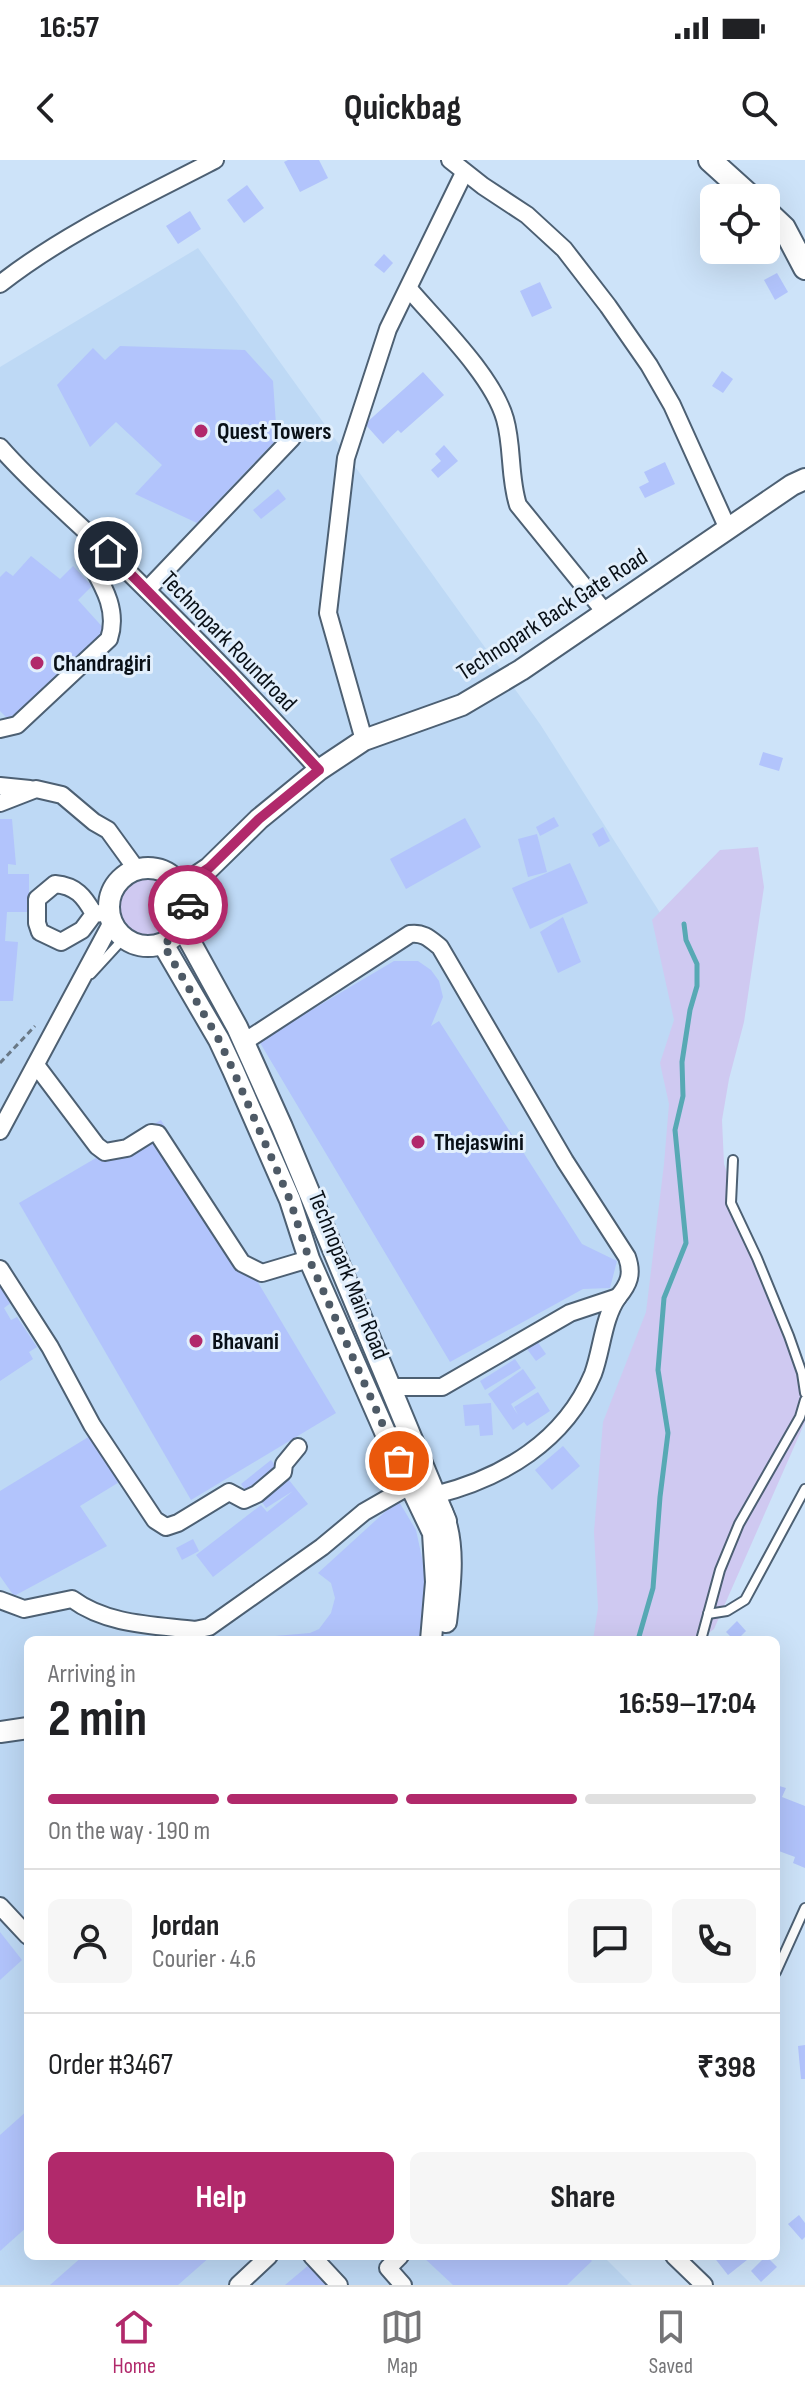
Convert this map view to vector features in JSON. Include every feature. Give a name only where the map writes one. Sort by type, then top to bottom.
[{"type":"main road","points":[[710,160],[737,184]]},
{"type":"main road","points":[[780,224],[805,268]]},
{"type":"street","points":[[0,284],[25,263],[82,230],[215,160]]},
{"type":"street","points":[[450,160],[546,232],[564,249],[608,306],[649,365],[672,405],[728,529]]},
{"type":"street","points":[[364,740],[328,613],[346,458],[388,329],[464,173]]},
{"type":"street","points":[[409,289],[467,357],[504,415],[518,505],[604,611]]},
{"type":"street","points":[[147,590],[292,438]]},
{"type":"street","name":"Technopark Roundroad","points":[[0,447],[50,500],[147,590],[319,770]]},
{"type":"street","name":"Technopark Back Gate Road","points":[[182,886],[209,868],[259,819],[319,770],[364,740],[462,705],[521,670],[604,611],[805,479]]},
{"type":"street","points":[[0,729],[17,725],[109,639],[112,611],[105,589],[92,566],[108,551]]},
{"type":"street","points":[[0,786],[62,795],[108,830],[137,870]]},
{"type":"street","points":[[0,803],[36,789]]},
{"type":"street","points":[[0,1131],[110,922],[110,898],[116,886],[125,876],[137,870],[157,869],[182,886],[188,904],[182,927],[163,944],[146,947],[110,922]]},
{"type":"street","name":"Technopark Main Road","points":[[182,927],[237,1027],[282,1127],[446,1521],[451,1573],[445,1636]]},
{"type":"street","points":[[237,1027],[247,1040],[410,934],[419,933],[430,939],[440,947],[565,1161],[627,1257],[631,1268],[630,1278],[612,1308],[592,1375],[549,1439],[518,1462],[486,1478],[435,1495]]},
{"type":"street","name":"Technopark Main Road","points":[[163,944],[233,1070],[290,1200],[309,1259],[433,1533],[436,1582],[431,1636]]},
{"type":"street","points":[[36,1065],[97,1146],[105,1152],[127,1148],[151,1133],[158,1134],[229,1244],[250,1269],[262,1273],[309,1259]]},
{"type":"street","points":[[0,1269],[50,1347],[92,1425],[155,1520],[166,1527],[229,1492],[244,1500],[257,1494],[283,1472],[284,1464],[298,1447]]},
{"type":"street","points":[[391,1387],[442,1387],[570,1313],[618,1297]]},
{"type":"street","name":"Technopark Main Road","points":[[363,1324],[446,1521]]},
{"type":"street","points":[[0,1600],[24,1609],[72,1599],[84,1608],[109,1618],[195,1630],[209,1627],[322,1547],[364,1512],[411,1485]]},
{"type":"street","points":[[0,1723],[24,1720]]},
{"type":"street","points":[[0,1732],[24,1729]]},
{"type":"street","points":[[0,1906],[24,1932]]},
{"type":"street","points":[[238,2285],[265,2260]]},
{"type":"street","points":[[316,2260],[339,2285]]},
{"type":"street","points":[[396,2260],[388,2268],[403,2285]]},
{"type":"street","points":[[678,2260],[704,2285]]},
{"type":"lane","points":[[733,1160],[731,1203],[789,1336],[802,1373],[805,1393]]},
{"type":"lane","points":[[702,1636],[720,1570],[739,1524],[800,1417],[805,1400]]},
{"type":"lane","points":[[708,1614],[727,1611],[745,1600],[805,1489]]},
{"type":"lane","points":[[780,1959],[805,1908]]},
{"type":"shaded area","points":[[198,248],[540,724],[711,993],[610,1636],[24,1636],[24,2260],[607,2260],[632,2285],[0,2285],[0,367]]},
{"type":"shaded area","points":[[758,847],[764,887],[744,1022],[722,1120],[724,1164],[778,1322],[800,1365],[805,1422],[714,1629],[704,1636],[594,1636],[598,1608],[594,1532],[603,1422],[646,1312],[669,1104],[660,1063],[674,1020],[652,920],[720,850]]},
{"type":"shaded area","points":[[149,877],[161,879],[171,886],[178,896],[178,920],[171,930],[161,937],[149,939],[137,937],[127,930],[120,920],[118,908],[120,896],[127,886],[137,879]]},
{"type":"building","points":[[319,160],[328,178],[300,192],[284,162]]},
{"type":"building","points":[[247,185],[264,208],[244,223],[227,200]]},
{"type":"building","points":[[190,211],[201,229],[178,244],[166,226]]},
{"type":"building","points":[[384,254],[393,263],[384,273],[374,265]]},
{"type":"building","points":[[777,273],[788,292],[775,300],[764,280]]},
{"type":"building","points":[[540,282],[552,308],[532,317],[520,291]]},
{"type":"building","name":"Quest Towers","points":[[120,346],[245,350],[273,381],[277,439],[197,523],[135,494],[162,465],[116,422],[90,447],[57,385],[93,348],[105,360]]},
{"type":"building","points":[[722,371],[733,379],[723,393],[712,386]]},
{"type":"building","points":[[423,372],[444,395],[401,433],[398,430],[383,444],[365,424]]},
{"type":"building","points":[[444,445],[458,461],[438,478],[431,470],[441,461],[435,454]]},
{"type":"building","points":[[665,462],[675,484],[645,498],[639,487],[649,482],[644,472]]},
{"type":"building","points":[[278,489],[286,499],[261,519],[253,510]]},
{"type":"building","name":"Chandragiri","points":[[31,556],[60,579],[73,566],[92,586],[78,600],[107,632],[11,722],[0,711],[0,577],[6,571],[13,576]]},
{"type":"building","points":[[763,752],[783,758],[779,771],[759,765]]},
{"type":"building","points":[[554,817],[559,826],[540,836],[536,827]]},
{"type":"building","points":[[465,818],[481,847],[406,889],[390,859]]},
{"type":"building","points":[[0,819],[12,819],[16,865],[8,864],[8,874],[29,874],[29,912],[7,912],[5,941],[18,942],[13,1001],[0,1001]]},
{"type":"building","points":[[603,827],[610,841],[599,847],[592,834]]},
{"type":"building","points":[[537,834],[547,872],[528,877],[518,839]]},
{"type":"building","points":[[570,863],[588,903],[530,929],[512,888]]},
{"type":"building","points":[[563,917],[581,962],[558,973],[540,932]]},
{"type":"building","name":"Thejaswini","points":[[394,961],[418,961],[431,970],[439,981],[443,997],[431,1026],[439,1021],[582,1244],[617,1261],[610,1288],[583,1289],[450,1362],[259,1041]]},
{"type":"building","name":"Bhavani","points":[[161,1120],[336,1413],[191,1500],[19,1203]]},
{"type":"building","points":[[0,1284],[12,1302],[4,1308],[11,1320],[17,1317],[37,1347],[29,1352],[33,1359],[0,1381]]},
{"type":"building","points":[[537,1341],[546,1354],[536,1361],[527,1349]]},
{"type":"building","points":[[515,1359],[521,1368],[485,1390],[480,1381]]},
{"type":"building","points":[[523,1369],[536,1388],[511,1404],[518,1415],[514,1407],[538,1392],[550,1411],[527,1426],[524,1422],[513,1430],[488,1394]]},
{"type":"building","points":[[491,1403],[493,1435],[480,1436],[479,1425],[465,1426],[463,1405]]},
{"type":"building","points":[[90,1436],[121,1481],[80,1506],[107,1546],[14,1596],[0,1576],[0,1491]]},
{"type":"building","points":[[563,1446],[580,1466],[552,1490],[535,1470]]},
{"type":"building","points":[[271,1460],[279,1470],[248,1494],[241,1484]]},
{"type":"building","points":[[289,1480],[308,1504],[213,1577],[196,1555],[261,1505],[267,1512],[293,1491],[266,1508],[260,1499]]},
{"type":"building","points":[[398,1500],[416,1530],[427,1581],[425,1624],[420,1636],[275,1636],[310,1633],[319,1629],[331,1613],[335,1598],[331,1583],[318,1573]]},
{"type":"building","points":[[193,1539],[199,1551],[182,1560],[176,1548]]},
{"type":"building","points":[[737,1621],[746,1631],[741,1636],[730,1636],[726,1632]]},
{"type":"building","points":[[780,1786],[786,1788],[782,1797],[805,1806],[805,1868],[793,1863],[795,1857],[780,1851]]},
{"type":"building","points":[[0,1932],[22,1960],[0,1980]]},
{"type":"building","points":[[805,2045],[805,2079],[801,2079],[798,2046]]},
{"type":"building","points":[[24,2114],[24,2230],[0,2251],[0,2135]]},
{"type":"building","points":[[799,2215],[805,2223],[805,2237],[802,2240],[788,2224]]},
{"type":"building","points":[[78,2260],[206,2260],[178,2285],[50,2285]]},
{"type":"building","points":[[426,2260],[592,2261],[567,2285],[453,2285]]},
{"type":"building","points":[[716,2260],[747,2260],[728,2275]]},
{"type":"building","points":[[762,2260],[770,2260],[777,2267],[761,2282],[751,2271]]},
{"type":"building","points":[[310,2264],[329,2285],[285,2285]]},
{"type":"waterway","points":[[639,1636],[653,1588],[668,1433],[658,1370],[664,1298],[686,1243],[675,1130],[683,1096],[682,1062],[697,986],[697,964],[686,940],[684,924]]},
{"type":"way so far","points":[[188,905],[184,925],[163,944],[233,1070],[290,1200],[309,1259],[399,1461]]},
{"type":"place","name":"Quest Towers","points":[[201,431]]},
{"type":"place","name":"Chandragiri","points":[[37,663]]},
{"type":"place","name":"Thejaswini","points":[[418,1142]]},
{"type":"place","name":"Bhavani","points":[[196,1341]]},
{"type":"route","points":[[108,551],[319,770],[259,819],[209,868],[182,886],[188,905]]}]
